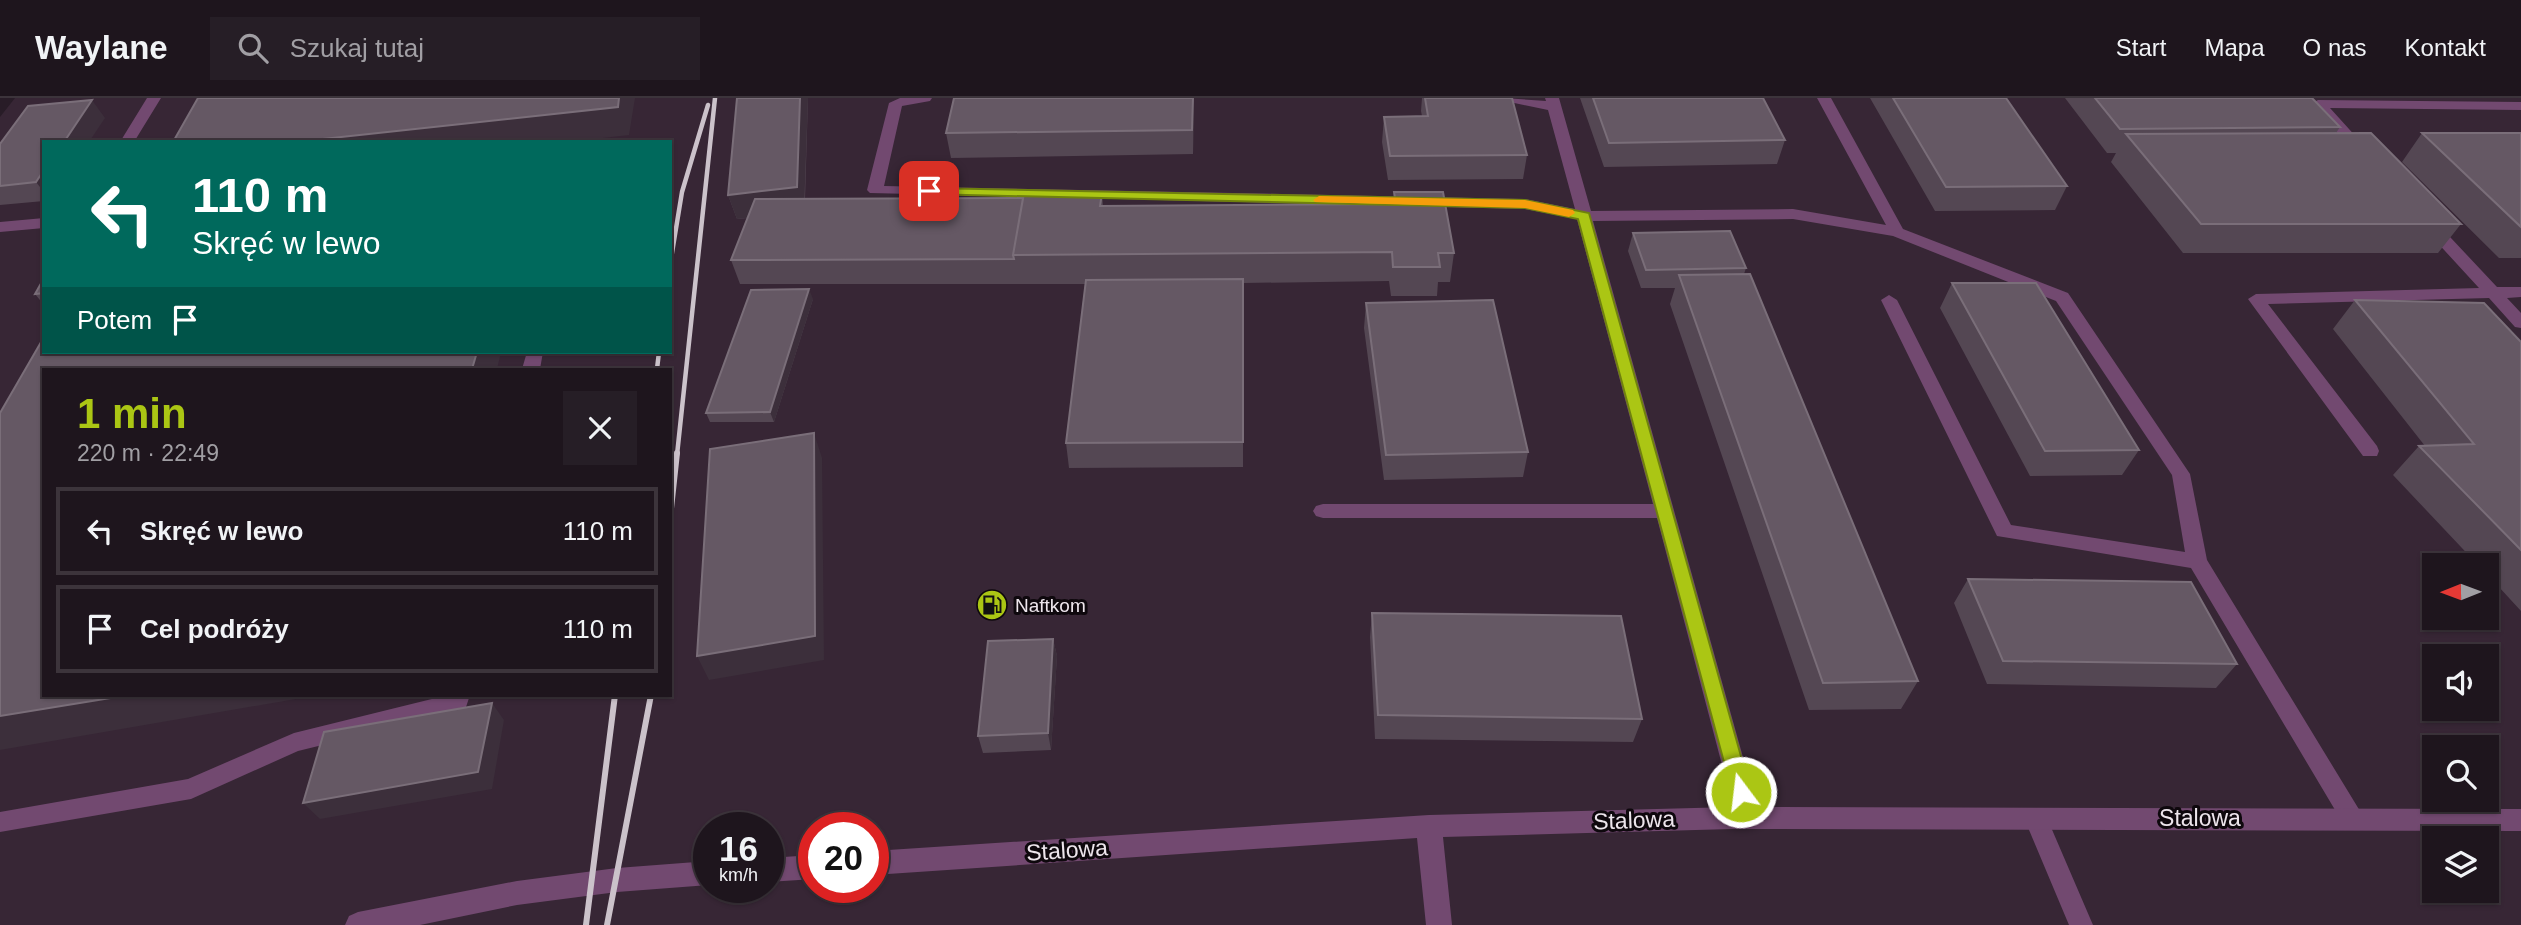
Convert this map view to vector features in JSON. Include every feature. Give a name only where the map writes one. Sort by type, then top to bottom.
[{"type":"street","name":"Stalowa","points":[[889,862],[1429,826],[1748,818],[2521,820]]},
{"type":"street","points":[[1429,826],[1439,925]]},
{"type":"street","points":[[358,925],[517,893],[617,880],[693,874]]},
{"type":"lane","points":[[128,140],[154,98]]},
{"type":"lane","points":[[925,98],[896,103],[875,190],[1525,204],[1584,216],[1793,214],[1896,232],[2062,297],[2181,474],[2197,561],[2352,818]]},
{"type":"lane","points":[[1510,98],[1553,102],[1748,818]]},
{"type":"lane","points":[[1824,98],[1896,232]]},
{"type":"lane","points":[[2373,164],[2318,104],[2521,106]]},
{"type":"lane","points":[[2419,213],[2521,323]]},
{"type":"lane","points":[[0,228],[42,223]]},
{"type":"lane","points":[[2370,451],[2256,299],[2521,292]]},
{"type":"lane","points":[[1889,300],[2004,531],[2197,561]]},
{"type":"lane","points":[[1323,511],[1665,510]]},
{"type":"lane","points":[[0,822],[191,789],[294,742],[457,704],[459,697]]},
{"type":"lane","points":[[2036,818],[2081,925]]},
{"type":"shaded area","points":[[15,98],[2521,98],[2521,925],[0,925],[0,117]]},
{"type":"building","points":[[198,98],[619,98],[618,107],[313,140],[174,140]]},
{"type":"building","points":[[737,98],[800,98],[797,187],[728,195]]},
{"type":"building","points":[[954,98],[1193,98],[1192,130],[946,133]]},
{"type":"building","points":[[1425,98],[1512,98],[1527,155],[1390,156],[1384,117],[1428,116]]},
{"type":"building","points":[[1593,98],[1763,98],[1785,140],[1609,143]]},
{"type":"building","points":[[1893,98],[2006,98],[2067,186],[1946,187]]},
{"type":"building","points":[[2095,98],[2312,98],[2340,127],[2120,129]]},
{"type":"building","points":[[92,100],[65,140],[42,140],[42,173],[36,182],[0,186],[0,144],[28,106]]},
{"type":"building","points":[[2371,133],[2461,224],[2201,224],[2126,134]]},
{"type":"building","points":[[2422,133],[2521,133],[2521,227]]},
{"type":"building","points":[[1394,192],[1443,192],[1454,253],[1438,253],[1440,267],[1393,267],[1392,252],[1013,255],[1024,193],[1102,193],[1100,206],[1396,204]]},
{"type":"building","points":[[1023,198],[1014,259],[731,260],[755,199]]},
{"type":"building","points":[[1730,231],[1746,268],[1646,270],[1633,233]]},
{"type":"building","points":[[1750,274],[1918,681],[1823,683],[1679,275]]},
{"type":"building","points":[[1243,279],[1243,442],[1066,443],[1086,280]]},
{"type":"building","points":[[42,282],[42,293],[35,294]]},
{"type":"building","points":[[1952,283],[2036,283],[2139,450],[2045,451]]},
{"type":"building","points":[[809,289],[770,412],[706,413],[751,290]]},
{"type":"building","points":[[1493,300],[1528,452],[1386,455],[1366,303]]},
{"type":"building","points":[[2355,300],[2484,303],[2521,342],[2521,550],[2419,446],[2474,444]]},
{"type":"building","points":[[42,340],[42,354],[476,354],[472,368],[42,368],[42,697],[117,697],[0,716],[0,413]]},
{"type":"building","points":[[814,433],[815,636],[697,656],[710,449]]},
{"type":"building","points":[[1968,579],[2191,582],[2237,664],[2003,661]]},
{"type":"building","points":[[1372,613],[1621,616],[1642,719],[1378,715]]},
{"type":"building","points":[[1053,639],[1048,733],[978,736],[988,641]]},
{"type":"building","points":[[492,703],[478,772],[303,803],[324,732]]},
{"type":"railway","points":[[677,455],[715,98]]},
{"type":"railway","points":[[672,253],[682,192],[708,105]]},
{"type":"railway","points":[[657,368],[659,354]]},
{"type":"railway","points":[[672,499],[677,453]]},
{"type":"railway","points":[[586,925],[615,697]]},
{"type":"railway","points":[[607,925],[651,697]]},
{"type":"slow traffic","points":[[1319,200],[1525,204],[1569,213]]},
{"type":"place","name":"Naftkom","points":[[992,605]]},
{"type":"route","points":[[929,191],[1525,204],[1584,216],[1741,792]]}]
